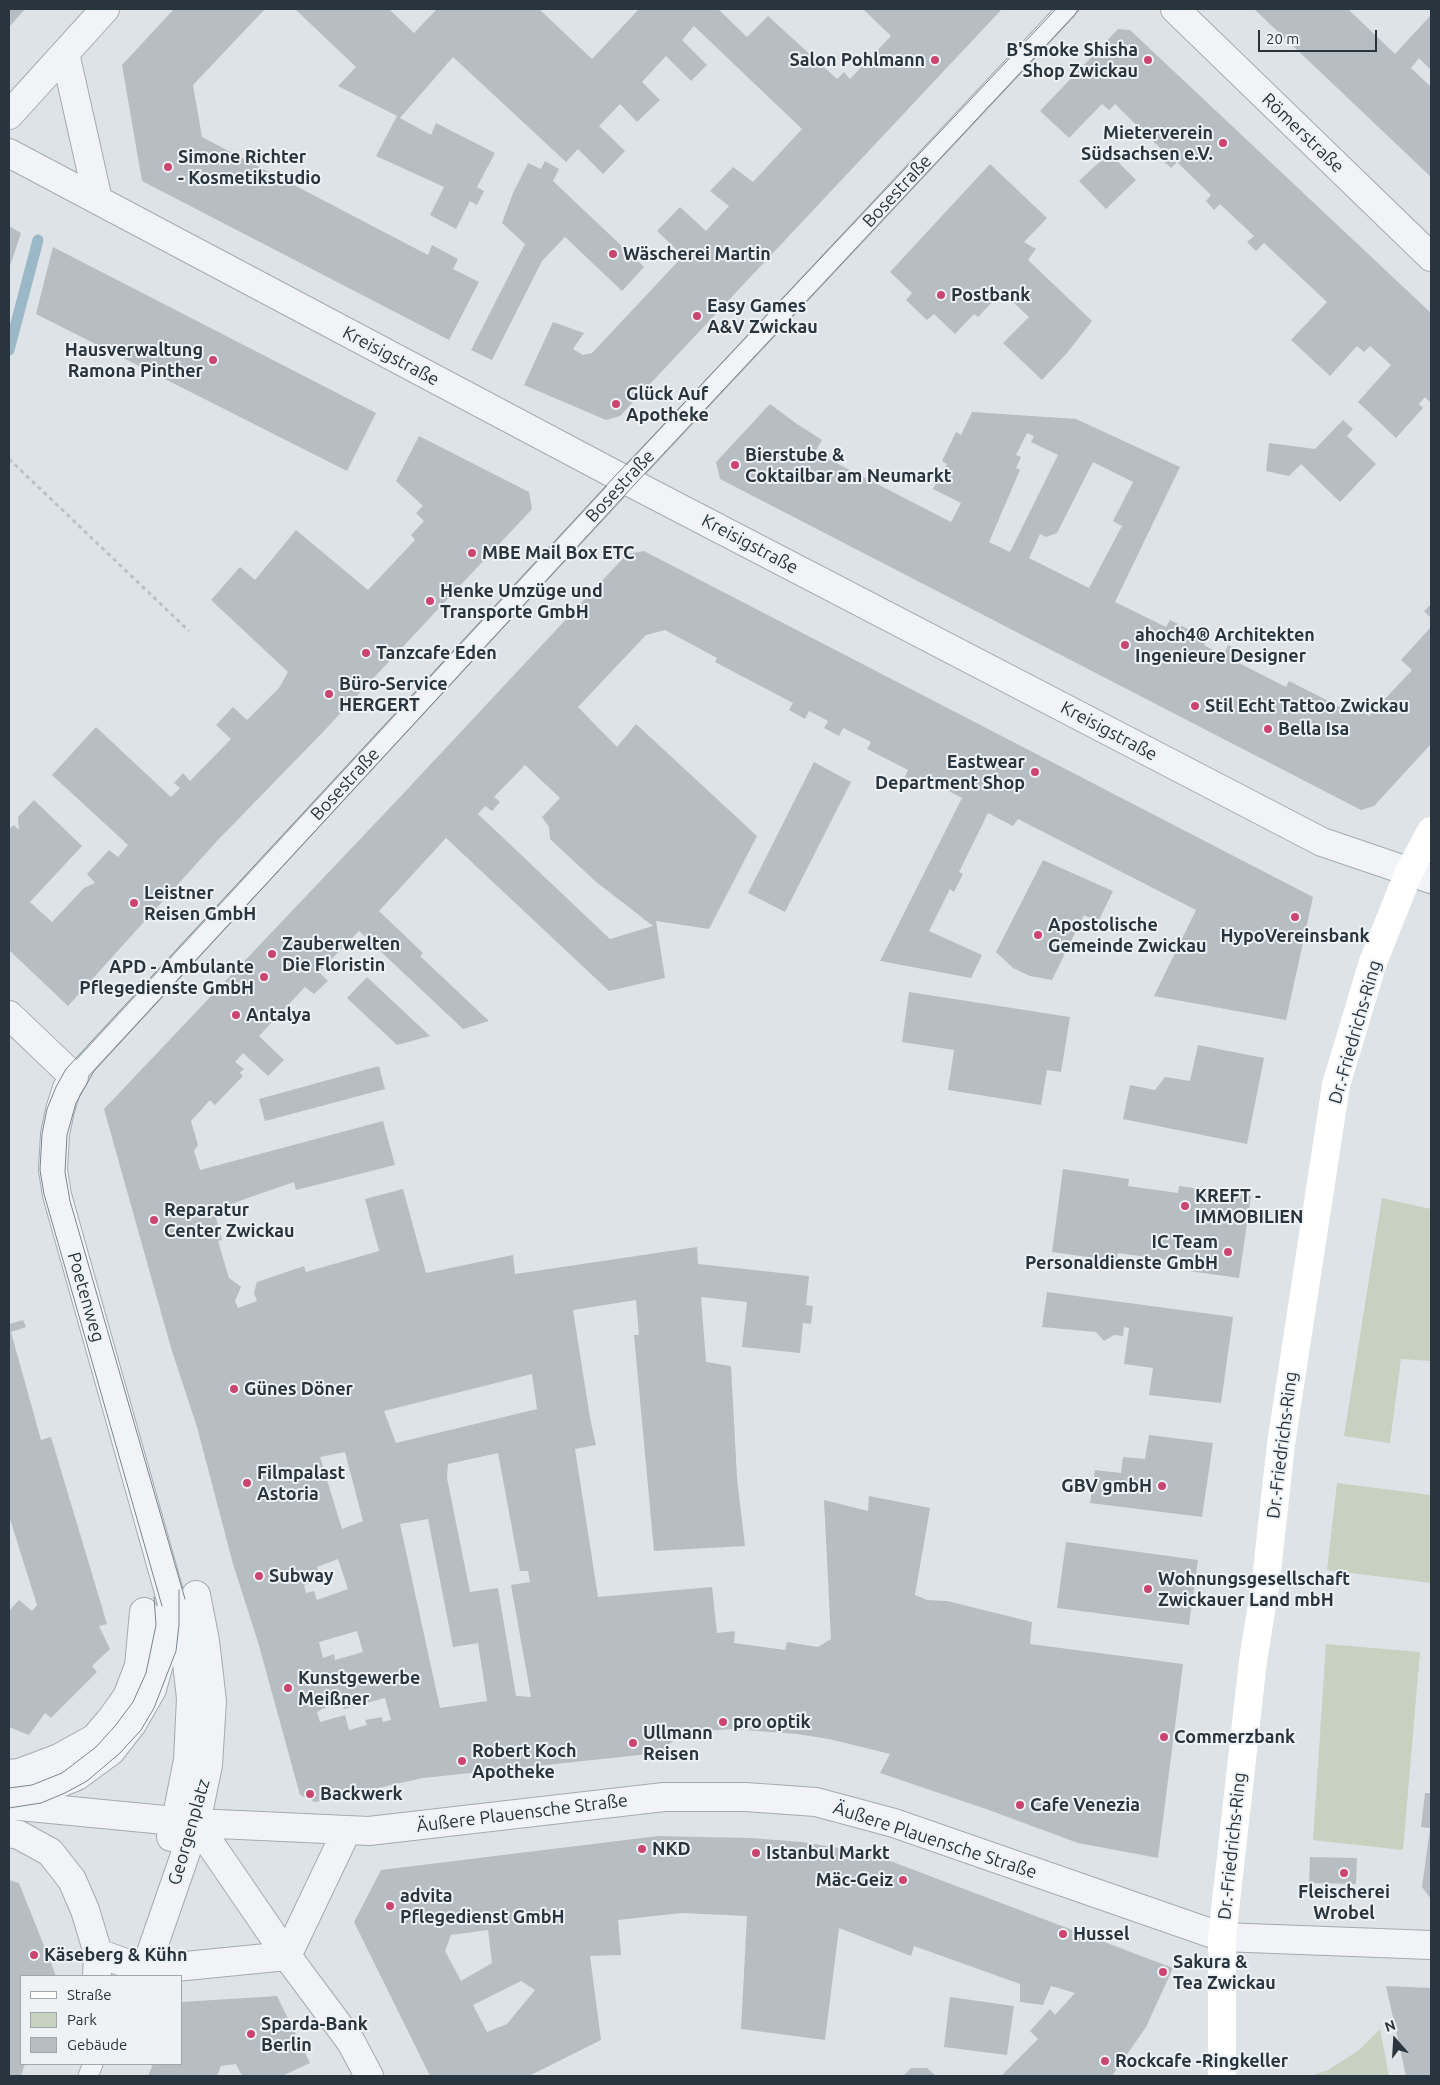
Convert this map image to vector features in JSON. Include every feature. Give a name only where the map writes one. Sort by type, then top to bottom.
[{"type":"main road","name":"Dr.-Friedrichs-Ring","points":[[1222,2076],[1222,1937],[1253,1661],[1266,1580],[1280,1444],[1336,1085],[1373,962],[1420,876],[1431,832]]},
{"type":"street","points":[[9,115],[105,9]]},
{"type":"street","name":"Römerstraße","points":[[1175,9],[1431,257]]},
{"type":"street","points":[[65,53],[98,200]]},
{"type":"street","name":"Kreisigstraße","points":[[9,153],[626,480],[1322,842],[1420,876]]},
{"type":"street","points":[[9,1015],[74,1077]]},
{"type":"street","name":"Poetenweg","points":[[74,1077],[67,1088],[55,1134],[53,1170],[57,1195],[184,1599],[185,1646],[191,1698],[186,1822],[134,1972]]},
{"type":"street","points":[[9,1800],[40,1791],[77,1776],[111,1751],[132,1724],[152,1689],[168,1631],[184,1599]]},
{"type":"street","points":[[9,1774],[19,1773],[59,1758],[95,1738],[112,1718],[127,1697],[139,1666],[144,1612]]},
{"type":"street","name":"Äußere Plauensche Straße","points":[[9,1805],[186,1822],[358,1830],[664,1797],[745,1797],[816,1802],[894,1823],[1222,1937],[1431,1945]]},
{"type":"street","points":[[186,1822],[351,2042],[369,2076]]},
{"type":"street","points":[[287,1956],[358,1830]]},
{"type":"street","points":[[9,1833],[19,1835],[50,1852],[72,1880],[85,1910],[98,1964],[134,1972],[287,1956]]},
{"type":"lane","name":"Bosestraße","points":[[74,1077],[626,480],[1067,9]]},
{"type":"path","points":[[9,460],[189,631]]},
{"type":"green space","points":[[1382,1198],[1431,1209],[1431,1361],[1401,1359],[1390,1443],[1344,1436]]},
{"type":"green space","points":[[1337,1483],[1431,1495],[1431,1583],[1327,1570]]},
{"type":"green space","points":[[1326,1644],[1420,1652],[1403,1850],[1313,1840]]},
{"type":"green space","points":[[1380,2029],[1389,2076],[1310,2076],[1328,2070],[1358,2051]]},
{"type":"building","points":[[9,9],[25,9],[9,27]]},
{"type":"building","points":[[174,9],[265,9],[193,85],[202,137],[428,255],[432,245],[458,259],[453,269],[479,282],[449,340],[142,181],[122,65]]},
{"type":"building","points":[[295,9],[389,9],[414,33],[437,9],[539,9],[592,59],[639,9],[718,9],[747,37],[768,16],[837,79],[844,72],[850,79],[891,36],[863,9],[1002,9],[620,416],[606,420],[524,385],[553,322],[584,333],[573,349],[583,355],[592,353],[683,256],[657,231],[680,207],[706,231],[729,206],[710,191],[733,167],[753,182],[802,129],[694,26],[682,40],[707,65],[691,81],[666,56],[642,82],[660,100],[637,122],[620,104],[599,126],[625,151],[603,174],[578,149],[566,162],[453,57],[400,118],[431,135],[436,123],[495,153],[477,187],[484,191],[477,205],[470,201],[456,229],[430,215],[444,187],[376,156],[397,116],[338,86],[356,67]]},
{"type":"building","points":[[1254,9],[1348,9],[1395,54],[1431,15],[1431,70],[1419,58],[1411,68],[1431,87],[1431,177]]},
{"type":"building","points":[[1118,29],[1130,30],[1431,313],[1431,403],[1425,397],[1419,404],[1423,408],[1396,438],[1358,402],[1391,365],[1370,346],[1364,352],[1357,346],[1330,376],[1291,340],[1327,302],[1264,243],[1256,251],[1247,242],[1254,236],[1220,204],[1214,210],[1206,201],[1211,195],[1177,162],[1171,168],[1155,154],[1161,149],[1115,104],[1109,110],[1102,104],[1069,138],[1040,111]]},
{"type":"building","points":[[1109,153],[1136,180],[1106,209],[1079,181]]},
{"type":"building","points":[[545,161],[559,169],[553,181],[644,267],[622,291],[565,237],[542,261],[492,360],[471,350],[525,244],[502,223],[513,193],[528,163],[541,169]]},
{"type":"building","points":[[990,164],[1047,218],[1024,242],[1036,249],[1028,260],[1092,321],[1067,353],[1042,380],[1003,343],[1029,317],[1002,292],[978,317],[974,314],[955,334],[934,314],[927,320],[906,300],[912,293],[890,272]]},
{"type":"building","points":[[9,226],[21,233],[9,269]]},
{"type":"building","points":[[53,247],[376,413],[347,471],[36,314]]},
{"type":"building","points":[[770,404],[822,440],[815,452],[951,522],[961,503],[933,489],[947,464],[942,461],[956,432],[961,435],[972,412],[1076,419],[1180,467],[1115,602],[1166,627],[1170,620],[1208,639],[1204,645],[1223,656],[1228,645],[1244,653],[1239,663],[1286,687],[1289,681],[1356,715],[1360,709],[1369,716],[1412,670],[1401,660],[1431,627],[1431,744],[1374,806],[1361,810],[720,479],[716,462]],"holes":[[[1027,433],[1034,436],[1031,442],[1058,455],[1010,552],[989,542],[1020,470],[1016,468],[1021,457],[1016,455]],[[1093,462],[1133,482],[1113,521],[1122,526],[1089,588],[1029,558],[1040,534],[1046,537],[1057,533]]]},
{"type":"building","points":[[1343,420],[1353,429],[1347,436],[1376,464],[1340,502],[1301,464],[1289,476],[1266,471],[1269,443],[1315,449]]},
{"type":"building","points":[[419,436],[529,492],[532,509],[323,732],[217,841],[68,1006],[9,950],[9,829],[14,825],[19,830],[18,817],[34,800],[82,846],[30,902],[52,922],[84,888],[95,883],[87,874],[109,850],[118,857],[128,845],[52,775],[96,727],[171,797],[180,788],[174,783],[183,773],[190,781],[231,739],[216,725],[233,707],[247,720],[279,688],[288,672],[211,600],[240,567],[255,580],[296,530],[368,590],[415,540],[411,535],[424,521],[416,513],[423,506],[396,481]]},
{"type":"building","points":[[644,551],[1313,897],[1286,1020],[1154,996],[1196,910],[1018,819],[1013,826],[988,813],[959,872],[963,874],[954,892],[950,889],[929,931],[982,955],[971,978],[880,961],[962,798],[920,776],[916,785],[904,779],[908,770],[867,749],[871,742],[843,728],[839,736],[824,728],[828,721],[809,711],[805,719],[789,710],[793,703],[715,662],[717,658],[665,630],[646,635],[578,707],[617,747],[636,724],[757,836],[709,929],[656,921],[665,978],[609,991],[446,838],[379,911],[423,953],[420,956],[489,1021],[463,1029],[359,931],[319,972],[328,981],[314,994],[305,987],[259,1036],[284,1060],[268,1076],[243,1053],[235,1062],[244,1069],[240,1073],[243,1076],[215,1105],[210,1100],[191,1121],[198,1145],[194,1151],[200,1170],[383,1121],[395,1165],[296,1190],[294,1182],[222,1207],[224,1213],[221,1218],[216,1218],[222,1240],[218,1241],[229,1278],[241,1287],[235,1301],[238,1308],[257,1301],[254,1293],[257,1282],[304,1266],[306,1272],[379,1251],[365,1199],[403,1189],[426,1273],[513,1255],[515,1274],[697,1247],[698,1264],[809,1276],[806,1305],[813,1306],[811,1324],[803,1323],[800,1353],[742,1347],[747,1302],[701,1297],[706,1362],[731,1366],[737,1478],[745,1546],[654,1551],[634,1335],[639,1335],[636,1300],[573,1310],[596,1445],[575,1449],[598,1597],[712,1587],[717,1633],[735,1631],[734,1643],[785,1650],[787,1642],[818,1647],[831,1639],[824,1500],[868,1511],[869,1496],[930,1508],[915,1595],[927,1600],[947,1601],[1032,1622],[1030,1644],[1183,1664],[1158,1858],[1078,1843],[880,1773],[890,1754],[829,1739],[797,1734],[731,1729],[694,1732],[672,1742],[659,1753],[423,1778],[315,1802],[300,1795],[258,1642],[233,1564],[197,1427],[171,1348],[104,1109],[627,554]],"holes":[[[525,765],[560,798],[542,817],[549,827],[550,839],[595,881],[653,926],[610,939],[478,814],[485,806],[492,811],[500,802],[494,797]],[[532,1374],[537,1409],[396,1443],[384,1411]],[[345,1452],[363,1521],[342,1529],[320,1457]],[[498,1453],[520,1571],[528,1571],[530,1582],[511,1585],[531,1697],[516,1696],[498,1588],[470,1592],[447,1478],[448,1464]],[[428,1519],[453,1647],[478,1643],[487,1701],[440,1708],[400,1524]],[[338,1559],[348,1589],[317,1600],[314,1591],[306,1593],[304,1585],[321,1579],[317,1567]],[[357,1631],[363,1652],[335,1660],[334,1654],[323,1658],[319,1642]],[[385,1698],[391,1720],[383,1722],[382,1717],[365,1720],[367,1725],[349,1730],[345,1715],[320,1722],[317,1712],[330,1705],[342,1702],[344,1709]]]},
{"type":"building","points":[[1431,604],[1431,618],[1424,611]]},
{"type":"building","points":[[814,762],[851,782],[785,912],[748,893]]},
{"type":"building","points":[[1043,860],[1113,891],[1098,922],[1084,915],[1052,980],[1030,976],[1013,968],[996,952]]},
{"type":"building","points":[[367,977],[430,1036],[397,1045],[347,998]]},
{"type":"building","points":[[909,992],[1070,1017],[1061,1072],[1047,1070],[1041,1105],[948,1090],[954,1050],[902,1042]]},
{"type":"building","points":[[1198,1045],[1264,1058],[1247,1144],[1123,1119],[1130,1085],[1155,1090],[1165,1077],[1190,1081]]},
{"type":"building","points":[[379,1066],[385,1089],[265,1121],[259,1099]]},
{"type":"building","points":[[1063,1169],[1129,1179],[1128,1186],[1178,1193],[1179,1186],[1251,1196],[1239,1278],[1167,1268],[1169,1260],[1118,1253],[1116,1261],[1052,1252]]},
{"type":"building","points":[[1047,1292],[1233,1317],[1221,1403],[1149,1395],[1153,1368],[1124,1364],[1129,1328],[1124,1327],[1123,1336],[1114,1335],[1104,1341],[1096,1332],[1042,1327]]},
{"type":"building","points":[[23,1320],[26,1327],[11,1332],[41,1440],[51,1437],[107,1624],[99,1626],[110,1649],[92,1666],[97,1672],[51,1718],[45,1713],[29,1735],[9,1727],[9,1611],[19,1600],[32,1611],[37,1605],[9,1519],[9,1324]]},
{"type":"building","points":[[1149,1435],[1213,1443],[1202,1517],[1090,1503],[1095,1470],[1121,1473],[1123,1457],[1145,1459]]},
{"type":"building","points":[[1066,1542],[1198,1560],[1189,1625],[1057,1608]]},
{"type":"building","points":[[1425,1793],[1431,1793],[1431,1899],[1422,1887],[1430,1828],[1421,1827]]},
{"type":"building","points":[[658,1836],[750,1838],[802,1842],[869,1853],[1173,1968],[1146,2027],[1112,2076],[1001,2076],[1038,2039],[1030,2031],[1050,2009],[1055,2015],[1075,1993],[1051,1986],[1043,2005],[1020,2002],[1020,1984],[914,1946],[911,1956],[839,1928],[825,2040],[741,2029],[747,1916],[682,1913],[618,1920],[621,1955],[590,1956],[601,2040],[529,2076],[430,2076],[354,1922],[381,1870]],"holes":[[[488,1930],[492,1963],[461,1981],[445,1951],[451,1935]],[[521,1981],[535,1990],[507,2024],[487,2032],[473,2005]]]},
{"type":"building","points":[[1310,1857],[1357,1858],[1356,1884],[1309,1883]]},
{"type":"building","points":[[9,1880],[19,1883],[56,1975],[20,1975],[20,2065],[25,2065],[21,2076],[9,2076]]},
{"type":"building","points":[[1386,1986],[1431,1988],[1431,2076],[1406,2076]]},
{"type":"building","points":[[277,1996],[310,2063],[282,2076],[242,2076],[236,2064],[221,2066],[217,2076],[148,2076],[153,2065],[182,2065],[182,2002]]},
{"type":"building","points":[[950,1997],[1014,2006],[1007,2055],[944,2047]]},
{"type":"building","points":[[911,2068],[927,2068],[936,2076],[903,2076]]},
{"type":"waterway","points":[[9,350],[38,240]]},
{"type":"tram line","points":[[162,1606],[44,1194],[40,1170],[42,1134],[47,1109],[66,1069],[616,475],[1056,9]]},
{"type":"tram line","points":[[185,1599],[70,1201],[65,1172],[67,1135],[76,1103],[94,1071],[635,484],[1080,9]]},
{"type":"tram line","points":[[9,1808],[41,1803],[87,1781],[120,1753],[141,1730],[154,1708],[176,1651],[179,1625],[179,1590]]},
{"type":"tram line","points":[[9,1788],[32,1785],[62,1773],[96,1747],[115,1726],[133,1702],[146,1673],[156,1625],[154,1597]]},
{"type":"place","name":"Salon Pohlmann","points":[[935,60]]},
{"type":"place","name":"B'Smoke Shisha Shop Zwickau","points":[[1148,60]]},
{"type":"place","name":"Mieterverein Südsachsen e.V.","points":[[1223,143]]},
{"type":"place","name":"Simone Richter - Kosmetikstudio","points":[[168,167]]},
{"type":"place","name":"Wäscherei Martin","points":[[613,254]]},
{"type":"place","name":"Postbank","points":[[941,295]]},
{"type":"place","name":"Easy Games A&V Zwickau","points":[[697,316]]},
{"type":"place","name":"Hausverwaltung Ramona Pinther","points":[[213,360]]},
{"type":"place","name":"Glück Auf Apotheke","points":[[616,404]]},
{"type":"place","name":"Bierstube & Coktailbar am Neumarkt","points":[[735,465]]},
{"type":"place","name":"MBE Mail Box ETC","points":[[472,553]]},
{"type":"place","name":"Henke Umzüge und Transporte GmbH","points":[[430,601]]},
{"type":"place","name":"ahoch4® Architekten Ingenieure Designer","points":[[1125,645]]},
{"type":"place","name":"Tanzcafe Eden","points":[[366,653]]},
{"type":"place","name":"Büro-Service HERGERT","points":[[329,694]]},
{"type":"place","name":"Stil Echt Tattoo Zwickau","points":[[1195,706]]},
{"type":"place","name":"Bella Isa","points":[[1268,729]]},
{"type":"place","name":"Eastwear Department Shop","points":[[1035,772]]},
{"type":"place","name":"Leistner Reisen GmbH","points":[[134,903]]},
{"type":"place","name":"HypoVereinsbank","points":[[1295,917]]},
{"type":"place","name":"Apostolische Gemeinde Zwickau","points":[[1038,935]]},
{"type":"place","name":"Zauberwelten Die Floristin","points":[[272,954]]},
{"type":"place","name":"APD - Ambulante Pflegedienste GmbH","points":[[264,977]]},
{"type":"place","name":"Antalya","points":[[236,1015]]},
{"type":"place","name":"KREFT - IMMOBILIEN","points":[[1185,1206]]},
{"type":"place","name":"Reparatur Center Zwickau","points":[[154,1220]]},
{"type":"place","name":"IC Team Personaldienste GmbH","points":[[1228,1252]]},
{"type":"place","name":"Günes Döner","points":[[234,1389]]},
{"type":"place","name":"Filmpalast Astoria","points":[[247,1483]]},
{"type":"place","name":"GBV gmbH","points":[[1162,1486]]},
{"type":"place","name":"Subway","points":[[259,1576]]},
{"type":"place","name":"Wohnungsgesellschaft Zwickauer Land mbH","points":[[1148,1589]]},
{"type":"place","name":"Kunstgewerbe Meißner","points":[[288,1688]]},
{"type":"place","name":"pro optik","points":[[723,1722]]},
{"type":"place","name":"Commerzbank","points":[[1164,1737]]},
{"type":"place","name":"Ullmann Reisen","points":[[633,1743]]},
{"type":"place","name":"Robert Koch Apotheke","points":[[462,1761]]},
{"type":"place","name":"Backwerk","points":[[310,1794]]},
{"type":"place","name":"Cafe Venezia","points":[[1020,1805]]},
{"type":"place","name":"NKD","points":[[642,1849]]},
{"type":"place","name":"Istanbul Markt","points":[[756,1853]]},
{"type":"place","name":"Fleischerei Wrobel","points":[[1344,1873]]},
{"type":"place","name":"Mäc-Geiz","points":[[903,1880]]},
{"type":"place","name":"advita Pflegedienst GmbH","points":[[390,1906]]},
{"type":"place","name":"Hussel","points":[[1063,1934]]},
{"type":"place","name":"Käseberg & Kühn","points":[[34,1955]]},
{"type":"place","name":"Sakura & Tea Zwickau","points":[[1163,1972]]},
{"type":"place","name":"Sparda-Bank Berlin","points":[[251,2034]]},
{"type":"place","name":"Rockcafe -Ringkeller","points":[[1105,2061]]}]
